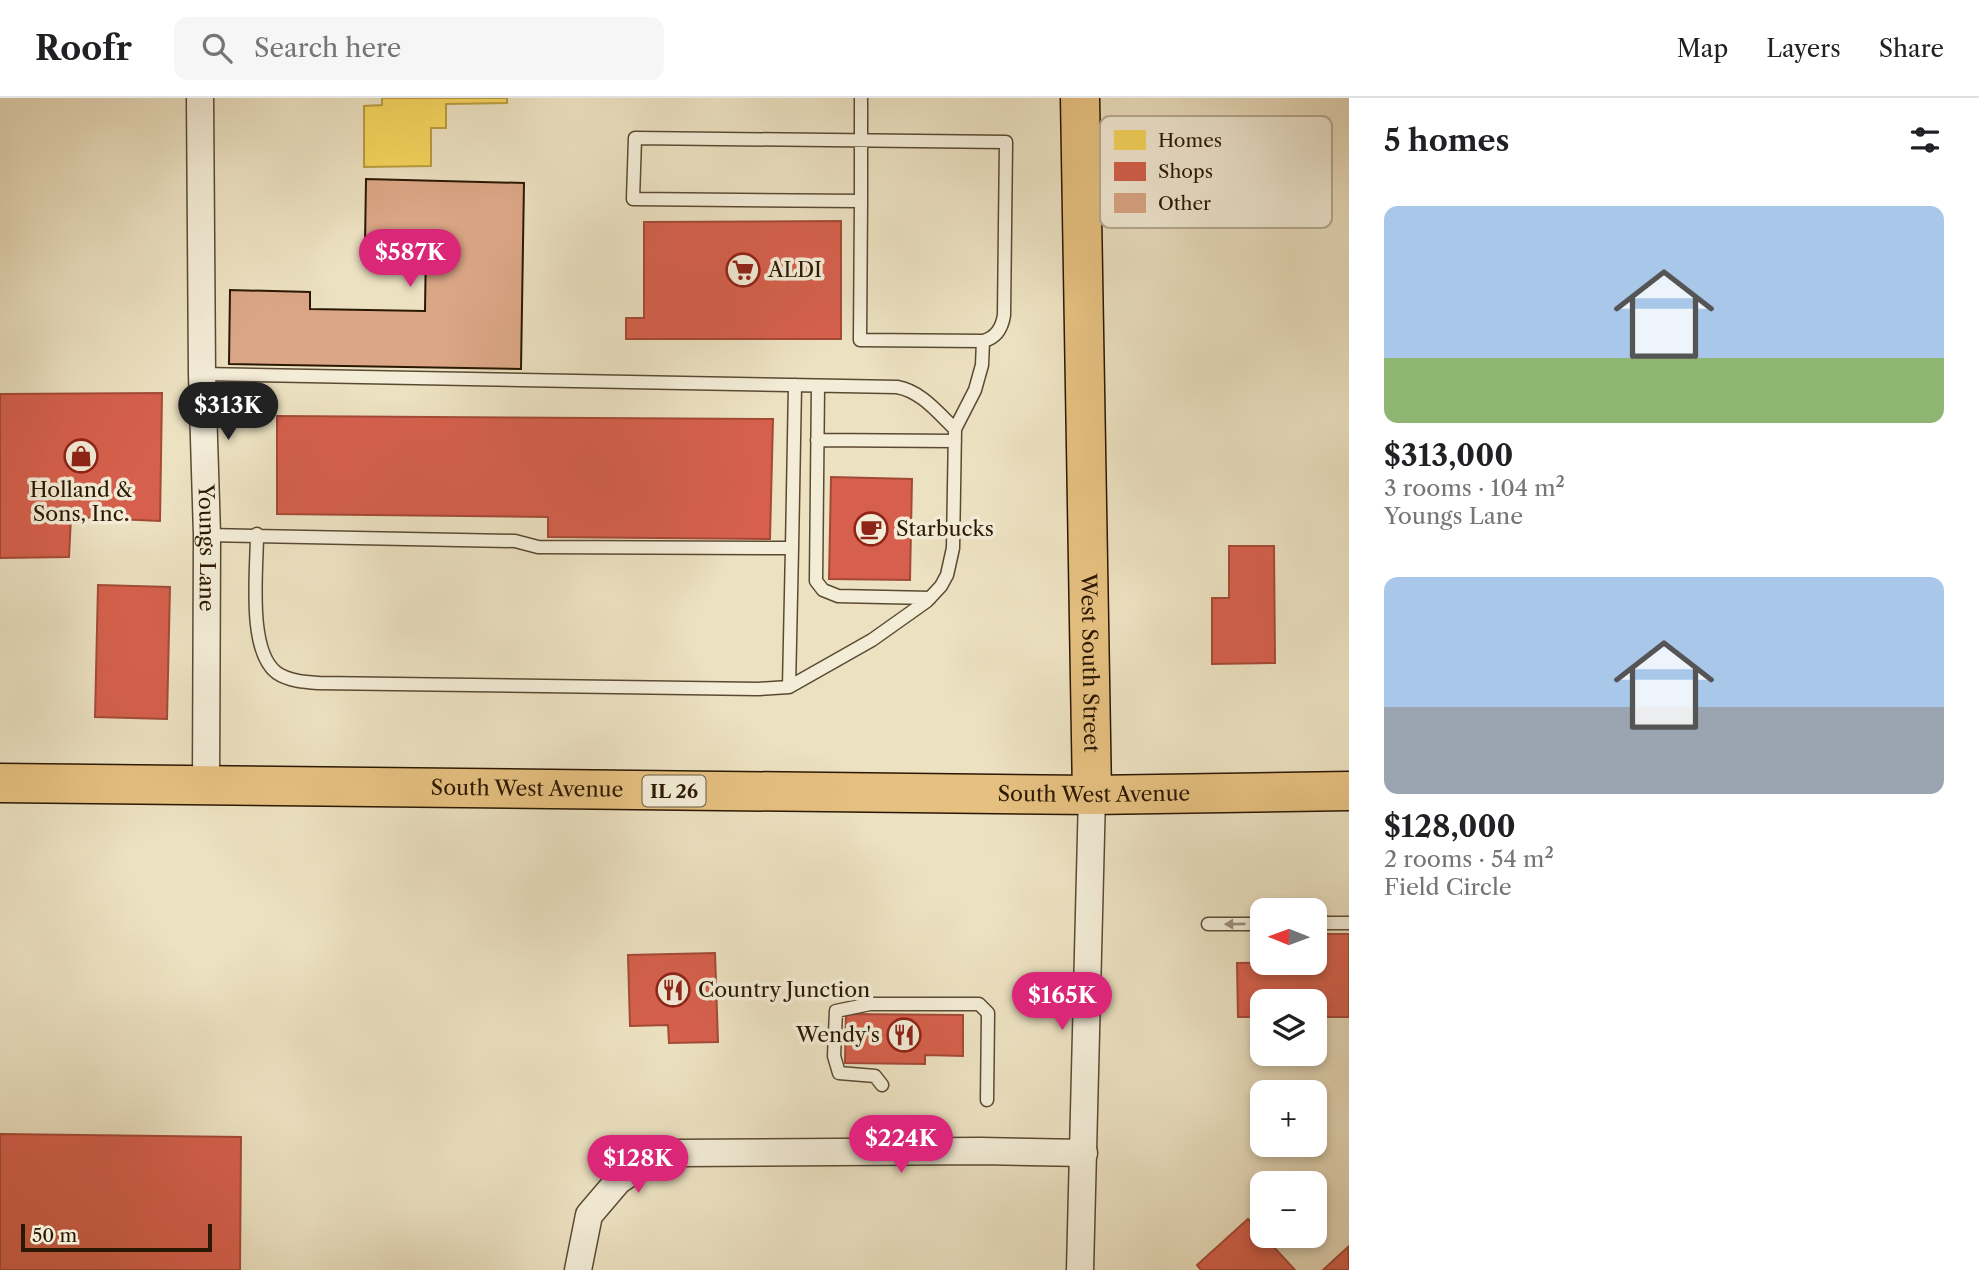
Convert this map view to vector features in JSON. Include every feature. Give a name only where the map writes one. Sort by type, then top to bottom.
[{"type":"main road","name":"West South Street","points":[[1080,98],[1092,795]]},
{"type":"main road","name":"South West Avenue","points":[[0,783],[1092,795],[1349,791]]},
{"type":"street","name":"Youngs Lane","points":[[200,98],[202,374],[207,535],[206,786]]},
{"type":"street","name":"West South Street","points":[[1080,1270],[1092,795]]},
{"type":"street","points":[[578,1270],[589,1215],[618,1181],[647,1161],[677,1153],[1084,1153]]},
{"type":"lane","points":[[861,98],[862,141],[860,340],[990,339],[1002,326],[1004,315],[1006,142],[862,141],[635,138],[633,198],[861,201]]},
{"type":"lane","points":[[257,534],[258,641],[269,665],[277,673],[294,680],[319,683],[758,689],[789,687],[861,647],[930,598],[947,575],[954,548],[955,435],[975,390],[982,365],[983,341]]},
{"type":"lane","points":[[202,374],[905,388],[926,402],[955,435]]},
{"type":"lane","points":[[789,687],[794,386]]},
{"type":"lane","points":[[818,386],[815,571],[819,585],[828,593],[838,596],[930,598]]},
{"type":"lane","points":[[817,439],[955,435]]},
{"type":"lane","points":[[207,535],[515,541],[538,547],[792,548]]},
{"type":"lane","points":[[1327,923],[1349,923]]},
{"type":"lane","points":[[1208,924],[1250,924]]},
{"type":"lane","points":[[883,1085],[875,1076],[839,1073],[834,1056],[836,1011],[870,1004],[979,1004],[988,1013],[987,1100]]},
{"type":"building: Homes","points":[[382,98],[507,98],[507,103],[446,104],[446,128],[431,128],[431,166],[364,167],[364,106],[382,105]]},
{"type":"building: Shops","name":"ALDI","points":[[841,221],[841,339],[626,339],[626,318],[644,318],[644,222]]},
{"type":"building: Shops","name":"Holland & Sons, Inc.","points":[[162,393],[160,521],[71,517],[69,557],[0,558],[0,394]]},
{"type":"building: Shops","points":[[277,416],[773,419],[770,539],[548,537],[548,517],[277,514]]},
{"type":"building: Shops","name":"Starbucks","points":[[831,477],[912,479],[910,580],[829,579]]},
{"type":"building: Shops","points":[[1229,546],[1274,546],[1275,663],[1212,664],[1212,598],[1229,598]]},
{"type":"building: Shops","points":[[98,585],[170,587],[167,719],[95,717]]},
{"type":"building: Shops","points":[[1327,934],[1349,934],[1349,1017],[1327,1017],[1327,989],[1250,989],[1250,1017],[1238,1017],[1237,963],[1250,963],[1250,975],[1327,975]]},
{"type":"building: Shops","name":"Country Junction","points":[[715,953],[718,1042],[669,1043],[668,1025],[630,1026],[628,955]]},
{"type":"building: Shops","name":"Wendy's","points":[[846,1014],[963,1015],[963,1056],[925,1055],[925,1064],[845,1063]]},
{"type":"building: Shops","points":[[0,1134],[241,1137],[240,1270],[0,1270]]},
{"type":"building: Shops","points":[[1248,1219],[1250,1248],[1275,1248],[1295,1270],[1201,1270],[1197,1265]]},
{"type":"building: Shops","points":[[1348,1247],[1349,1270],[1323,1270]]},
{"type":"building: Other","points":[[366,179],[524,183],[521,369],[229,364],[230,290],[310,292],[310,309],[425,311],[426,245],[365,244]]},
{"type":"place","name":"ALDI","points":[[743,270]]},
{"type":"place","name":"Holland & Sons, Inc.","points":[[81,456]]},
{"type":"place","name":"Starbucks","points":[[871,529]]},
{"type":"place","name":"Country Junction","points":[[673,990]]},
{"type":"place","name":"Wendy's","points":[[904,1035]]}]
